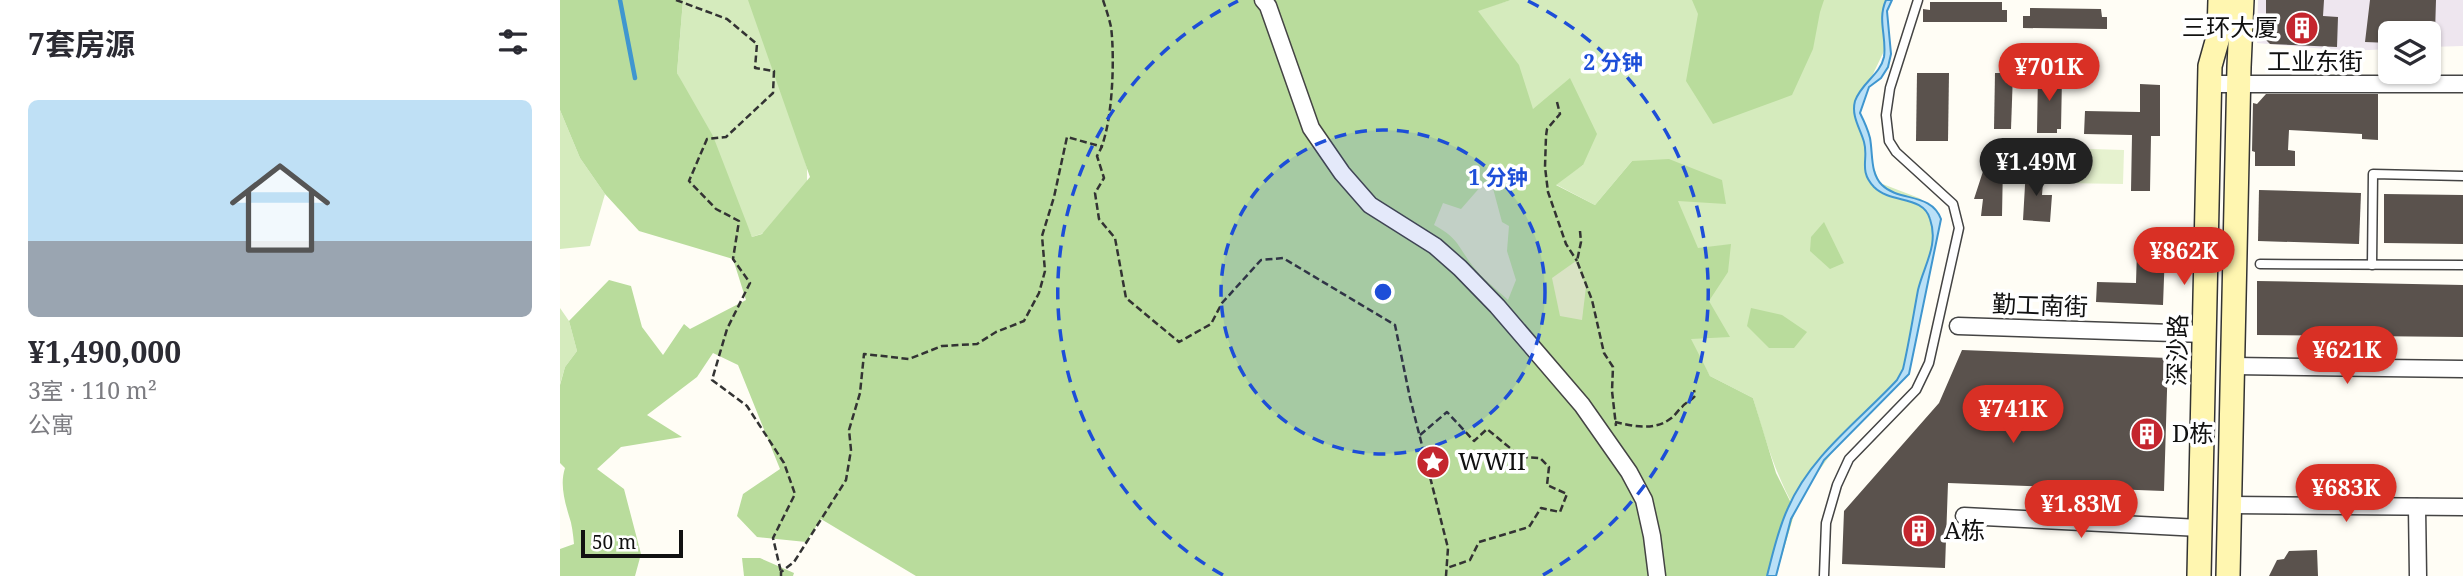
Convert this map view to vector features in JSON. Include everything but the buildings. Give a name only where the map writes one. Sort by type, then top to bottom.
[{"type":"main road","name":"深沙路","points":[[2199,576],[2210,66],[2219,34],[2220,0]]},
{"type":"main road","points":[[2228,576],[2242,0]]},
{"type":"street","points":[[1263,0],[1268,6],[1311,128],[1342,173],[1370,205],[1435,246],[1497,306],[1582,405],[1629,472],[1644,500],[1657,576]]},
{"type":"street","name":"工业东街","points":[[2210,84],[2463,85]]},
{"type":"street","name":"勤工南街","points":[[1958,326],[2204,334]]},
{"type":"street","points":[[2233,366],[2463,369]]},
{"type":"street","points":[[2230,505],[2463,507]]},
{"type":"street","points":[[2417,507],[2418,576]]},
{"type":"street","points":[[1964,516],[2200,528]]},
{"type":"lane","points":[[1824,576],[1826,523],[1837,485],[1849,459],[1916,390],[1929,363],[1959,229],[1953,204],[1896,152],[1889,141],[1886,115],[1890,88],[1918,0]]},
{"type":"lane","points":[[2372,265],[2373,174],[2463,176]]},
{"type":"lane","points":[[2260,264],[2463,265]]},
{"type":"path","points":[[676,0],[727,19],[757,44],[755,68],[774,71],[773,93],[726,137],[707,139],[689,181],[716,209],[739,221],[733,259],[750,283],[727,329],[712,380],[747,406],[784,463],[795,494],[773,538],[781,574]]},
{"type":"path","points":[[1104,0],[1111,26],[1110,113],[1103,147],[1097,156],[1104,178],[1096,193],[1099,219],[1115,238],[1126,298],[1179,342],[1212,324],[1222,303],[1261,260],[1283,258],[1395,325],[1448,548],[1446,576]]},
{"type":"path","points":[[1557,102],[1560,114],[1546,136],[1545,167],[1548,192],[1566,244],[1577,261],[1592,300],[1604,353],[1613,368],[1612,391],[1618,435]]},
{"type":"path","points":[[781,574],[794,562],[846,480],[851,450],[849,430],[860,393],[864,354],[909,359],[942,346],[977,344],[996,332],[1024,321],[1039,293],[1045,271],[1041,236],[1054,197],[1068,137],[1103,147]]},
{"type":"path","points":[[1577,261],[1580,231]]},
{"type":"path","points":[[1615,422],[1640,427],[1671,419],[1695,396],[1694,390]]},
{"type":"path","points":[[1420,435],[1447,412],[1474,440],[1488,429],[1521,457],[1540,458],[1549,467],[1547,485],[1567,494],[1560,512],[1541,508],[1529,527],[1479,542],[1471,560],[1447,568]]},
{"type":"shaded area","points":[[2258,0],[2463,0],[2463,46],[2441,47],[2441,21],[2378,21],[2378,50],[2348,51],[2257,43]]},
{"type":"green space","points":[[560,0],[683,0],[677,73],[713,136],[752,237],[762,234],[810,177],[748,0],[1511,0],[1478,11],[1519,65],[1533,109],[1570,78],[1597,134],[1583,165],[1556,185],[1595,205],[1632,161],[1669,159],[1722,180],[1726,204],[1678,201],[1698,248],[1731,244],[1728,272],[1709,301],[1730,337],[1691,339],[1710,376],[1753,398],[1776,473],[1795,511],[1776,576],[916,576],[821,519],[806,542],[757,537],[737,516],[743,494],[780,469],[738,365],[713,353],[697,377],[647,415],[682,437],[621,447],[597,469],[624,489],[641,554],[635,576],[560,576],[560,549],[574,544],[563,491],[565,468],[560,463],[560,385],[565,367],[577,351],[569,321],[609,280],[631,286],[642,327],[663,355],[684,324],[690,329],[746,300],[733,259],[639,231],[605,194],[580,158],[560,110]]},
{"type":"green space","points":[[683,0],[754,0],[807,168],[807,182],[764,233],[752,237],[677,73]]},
{"type":"green space","points":[[1511,0],[1888,0],[1884,51],[1855,112],[1880,183],[1919,198],[1938,211],[1909,374],[1860,419],[1794,507],[1776,468],[1753,398],[1710,376],[1686,335],[1704,301],[1727,245],[1698,249],[1632,161],[1595,205],[1555,184],[1583,165],[1533,110],[1477,10]]},
{"type":"green space","points":[[1692,0],[1824,0],[1813,49],[1792,95],[1713,124],[1686,81],[1698,14]]},
{"type":"green space","points":[[560,110],[580,158],[605,194],[590,246],[560,249]]},
{"type":"green space","points":[[2061,148],[2124,150],[2123,184],[2061,183]]},
{"type":"green space","points":[[1491,181],[1502,222],[1509,226],[1507,251],[1516,280],[1508,300],[1476,270],[1453,238],[1434,225],[1443,203],[1461,209],[1482,185]]},
{"type":"green space","points":[[1824,222],[1844,263],[1830,269],[1810,251],[1811,237]]},
{"type":"green space","points":[[1576,261],[1586,287],[1582,320],[1560,316],[1552,278]]},
{"type":"green space","points":[[560,308],[569,321],[577,351],[565,367],[560,384]]},
{"type":"green space","points":[[1751,308],[1782,315],[1807,332],[1794,348],[1769,348],[1747,326]]},
{"type":"green space","points":[[742,558],[760,558],[794,573],[793,576],[744,576]]},
{"type":"water","points":[[1886,0],[1892,0],[1887,11],[1891,54],[1888,67],[1881,78],[1869,87],[1860,113],[1870,138],[1874,169],[1882,185],[1897,194],[1930,205],[1941,219],[1909,374],[1824,460],[1791,519],[1776,576],[1767,576],[1781,524],[1809,471],[1897,380],[1903,369],[1918,290],[1932,246],[1932,228],[1926,211],[1914,203],[1881,192],[1869,181],[1865,170],[1864,142],[1855,117],[1854,106],[1858,94],[1879,69],[1884,57],[1882,15]]},
{"type":"waterway","points":[[620,0],[635,78]]},
{"type":"place","name":"三环大厦","points":[[2302,28]]},
{"type":"place","name":"D栋","points":[[2147,434]]},
{"type":"place","name":"WWII","points":[[1433,462]]},
{"type":"place","name":"A栋","points":[[1919,531]]}]
